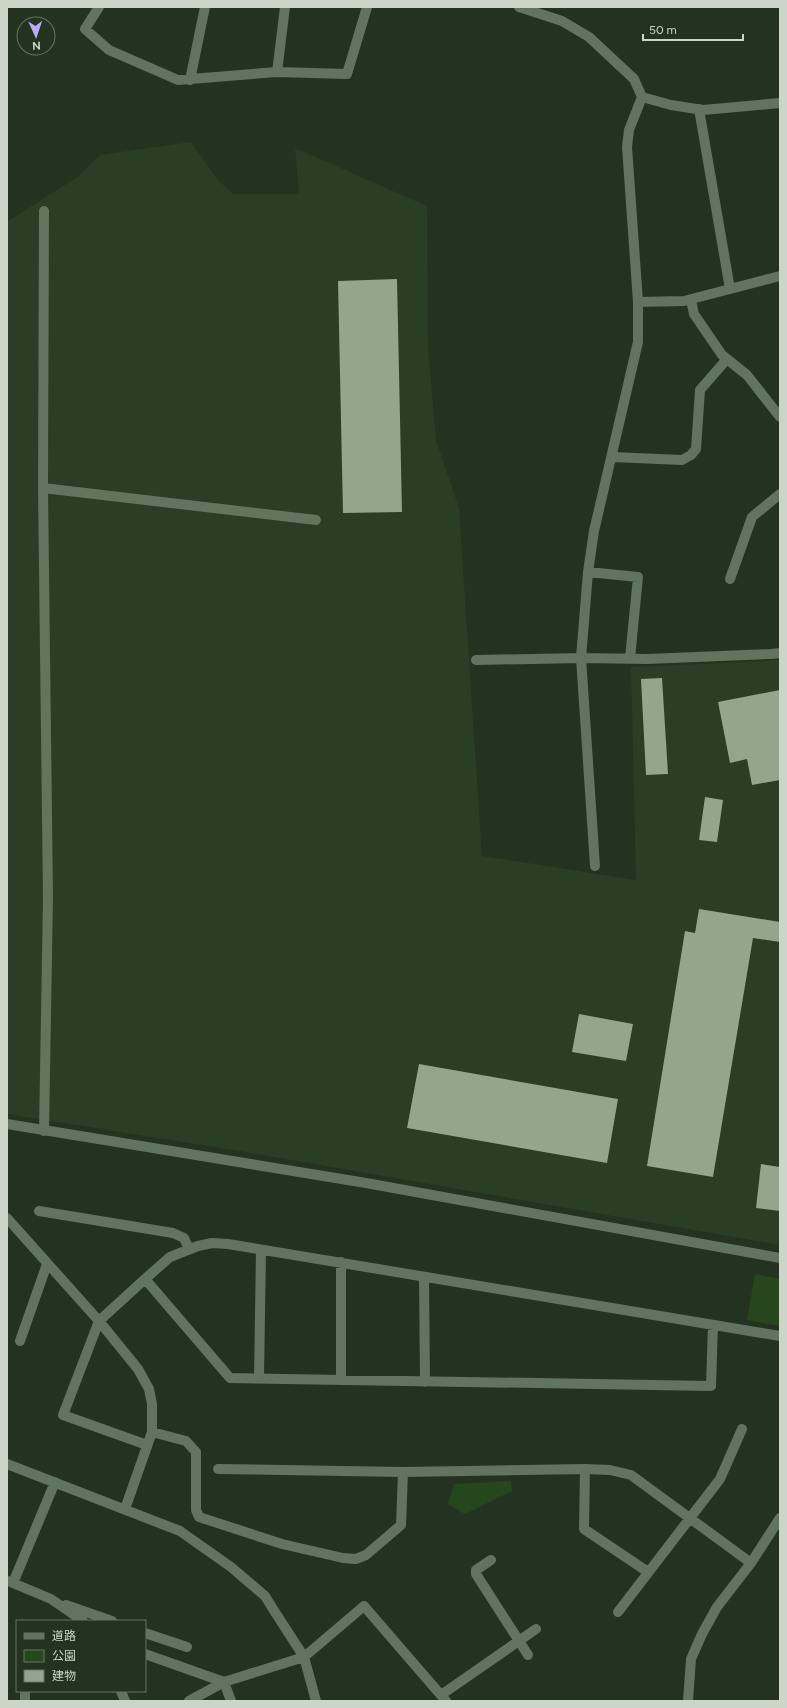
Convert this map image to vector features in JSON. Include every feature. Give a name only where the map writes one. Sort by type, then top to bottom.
[{"type":"street","points":[[99,7],[85,30],[109,50],[178,80],[277,72],[347,74],[367,7]]},
{"type":"street","points":[[190,80],[206,7]]},
{"type":"street","points":[[277,72],[285,7]]},
{"type":"street","points":[[519,7],[562,21],[589,37],[634,79],[642,97],[629,130],[627,147],[638,302],[638,342],[594,532],[588,572],[581,658],[595,866]]},
{"type":"street","points":[[642,97],[671,106],[699,109],[780,103]]},
{"type":"street","points":[[699,109],[730,289]]},
{"type":"street","points":[[44,211],[44,488],[48,897],[44,1131]]},
{"type":"street","points":[[638,302],[691,300],[780,276]]},
{"type":"street","points":[[691,300],[694,314],[722,355],[747,375],[780,417]]},
{"type":"street","points":[[612,457],[682,460],[690,455],[696,449],[700,390],[727,359]]},
{"type":"street","points":[[44,488],[316,520]]},
{"type":"street","points":[[730,579],[752,518],[780,494]]},
{"type":"street","points":[[588,572],[638,577],[630,658]]},
{"type":"street","points":[[476,660],[630,658],[780,653]]},
{"type":"street","points":[[7,1124],[366,1183],[780,1258]]},
{"type":"street","points":[[39,1211],[173,1233],[184,1238],[189,1249]]},
{"type":"street","points":[[7,1218],[99,1321],[138,1369],[149,1389],[152,1404],[152,1432],[125,1509]]},
{"type":"street","points":[[147,1445],[63,1415],[99,1321],[170,1257],[189,1249],[212,1243],[228,1244],[341,1262],[780,1336]]},
{"type":"street","points":[[259,1378],[261,1250]]},
{"type":"street","points":[[341,1262],[341,1380]]},
{"type":"street","points":[[20,1341],[47,1264]]},
{"type":"street","points":[[424,1277],[425,1382]]},
{"type":"street","points":[[145,1279],[230,1378],[712,1386],[713,1325]]},
{"type":"street","points":[[618,1612],[720,1479],[742,1430]]},
{"type":"street","points":[[152,1432],[186,1441],[196,1452],[196,1510],[200,1517],[282,1544],[343,1558],[356,1559],[366,1554],[401,1525],[403,1472]]},
{"type":"street","points":[[7,1464],[180,1531],[230,1567],[264,1596],[304,1657],[316,1701]]},
{"type":"street","points":[[218,1469],[403,1472],[585,1469],[610,1470],[631,1475],[751,1563]]},
{"type":"street","points":[[585,1469],[584,1529],[648,1572]]},
{"type":"street","points":[[55,1482],[10,1582],[51,1600],[109,1620]]},
{"type":"street","points":[[688,1701],[692,1659],[702,1634],[717,1607],[751,1563],[780,1518]]},
{"type":"street","points":[[491,1560],[476,1570],[476,1574],[528,1654]]},
{"type":"street","points":[[51,1600],[81,1620]]},
{"type":"street","points":[[189,1701],[224,1682],[304,1657],[364,1606],[444,1698],[536,1629]]},
{"type":"street","points":[[146,1632],[187,1647]]},
{"type":"street","points":[[147,1656],[224,1682]]},
{"type":"street","points":[[224,1682],[231,1701]]},
{"type":"street","points":[[120,1692],[125,1701]]},
{"type":"shaded area","points":[[191,142],[217,179],[233,194],[299,194],[295,148],[427,206],[428,347],[436,440],[459,508],[482,856],[636,880],[631,667],[767,661],[780,659],[780,1245],[246,1152],[7,1114],[7,222],[79,176],[100,155]]},
{"type":"green space","points":[[755,1274],[780,1279],[780,1326],[747,1320]]},
{"type":"green space","points":[[511,1481],[512,1491],[465,1514],[448,1504],[454,1484]]},
{"type":"building","points":[[397,279],[402,512],[343,513],[338,281]]},
{"type":"building","points":[[662,678],[668,774],[646,775],[641,679]]},
{"type":"building","points":[[780,690],[780,780],[752,785],[747,759],[730,763],[718,702]]},
{"type":"building","points":[[705,797],[723,800],[717,842],[699,840]]},
{"type":"building","points":[[699,909],[780,922],[780,942],[753,938],[713,1177],[647,1166],[685,931],[695,933]]},
{"type":"building","points":[[579,1014],[633,1024],[626,1061],[572,1052]]},
{"type":"building","points":[[419,1064],[618,1099],[607,1163],[407,1128]]},
{"type":"building","points":[[761,1164],[780,1167],[780,1211],[756,1208]]}]
